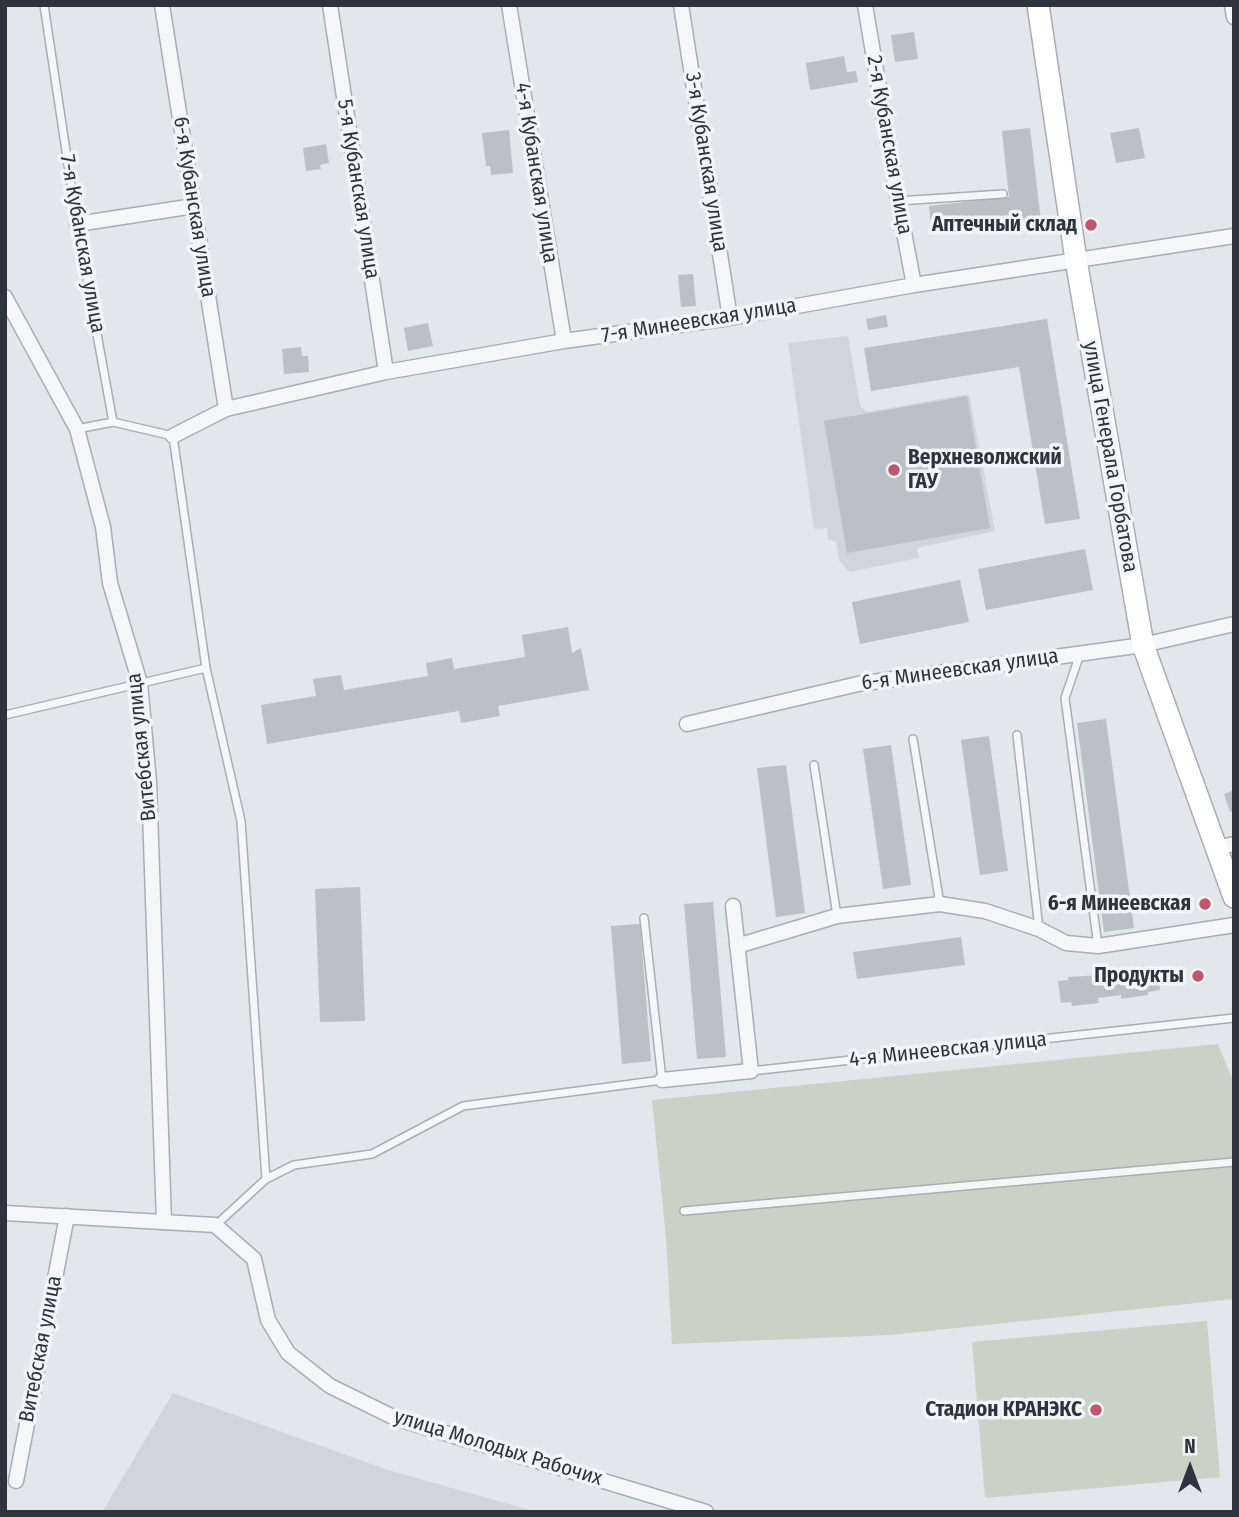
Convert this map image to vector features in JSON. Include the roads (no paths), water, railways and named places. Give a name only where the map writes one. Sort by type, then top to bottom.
[{"type":"street","name":"6-я Кубанская улица","points":[[162,5],[226,409]]},
{"type":"street","name":"5-я Кубанская улица","points":[[330,5],[386,372]]},
{"type":"street","name":"4-я Кубанская улица","points":[[509,5],[564,341]]},
{"type":"street","name":"3-я Кубанская улица","points":[[681,5],[730,318]]},
{"type":"street","name":"2-я Кубанская улица","points":[[865,5],[914,285]]},
{"type":"street","name":"улица Генерала Горбатова","points":[[1038,5],[1076,260],[1143,645],[1225,846],[1234,897]]},
{"type":"street","points":[[1232,5],[1234,17]]},
{"type":"street","points":[[77,224],[194,206]]},
{"type":"street","name":"7-я Минеевская улица","points":[[173,436],[226,409],[386,372],[564,341],[730,318],[914,285],[1234,236]]},
{"type":"street","name":"Витебская улица","points":[[5,298],[77,429],[103,527],[110,583],[140,683],[149,782],[164,1222]]},
{"type":"street","name":"6-я Минеевская улица","points":[[687,724],[858,684],[1143,645],[1234,624]]},
{"type":"street","points":[[737,946],[837,916],[940,904],[985,911],[1039,929],[1066,943],[1098,946],[1234,925]]},
{"type":"street","points":[[733,906],[751,1071]]},
{"type":"street","name":"4-я Минеевская улица","points":[[662,1080],[751,1071]]},
{"type":"street","points":[[5,1213],[215,1225]]},
{"type":"street","name":"Витебская улица","points":[[16,1481],[67,1216]]},
{"type":"street","name":"улица Молодых Рабочих","points":[[215,1225],[254,1259],[268,1320],[288,1353],[330,1386],[395,1418],[706,1512]]},
{"type":"lane","name":"7-я Кубанская улица","points":[[44,5],[77,224],[113,422]]},
{"type":"lane","points":[[898,201],[1003,194]]},
{"type":"lane","points":[[77,429],[113,422],[173,436],[206,668],[241,821],[266,1179]]},
{"type":"lane","points":[[1080,653],[1065,698],[1098,946]]},
{"type":"lane","points":[[5,715],[206,668]]},
{"type":"lane","points":[[1017,735],[1039,929]]},
{"type":"lane","points":[[913,739],[940,904]]},
{"type":"lane","points":[[814,765],[837,916]]},
{"type":"lane","points":[[215,1225],[266,1179],[294,1165],[372,1154],[463,1106],[662,1080],[644,918]]},
{"type":"lane","name":"4-я Минеевская улица","points":[[751,1071],[1234,1018]]},
{"type":"lane","points":[[684,1211],[1234,1162]]},
{"type":"place","name":"Аптечный склад","points":[[1091,225]]},
{"type":"place","name":"Верхневолжский ГАУ","points":[[894,470]]},
{"type":"place","name":"6-я Минеевская","points":[[1205,904]]},
{"type":"place","name":"Продукты","points":[[1198,976]]},
{"type":"place","name":"Стадион КРАНЭКС","points":[[1096,1410]]}]
